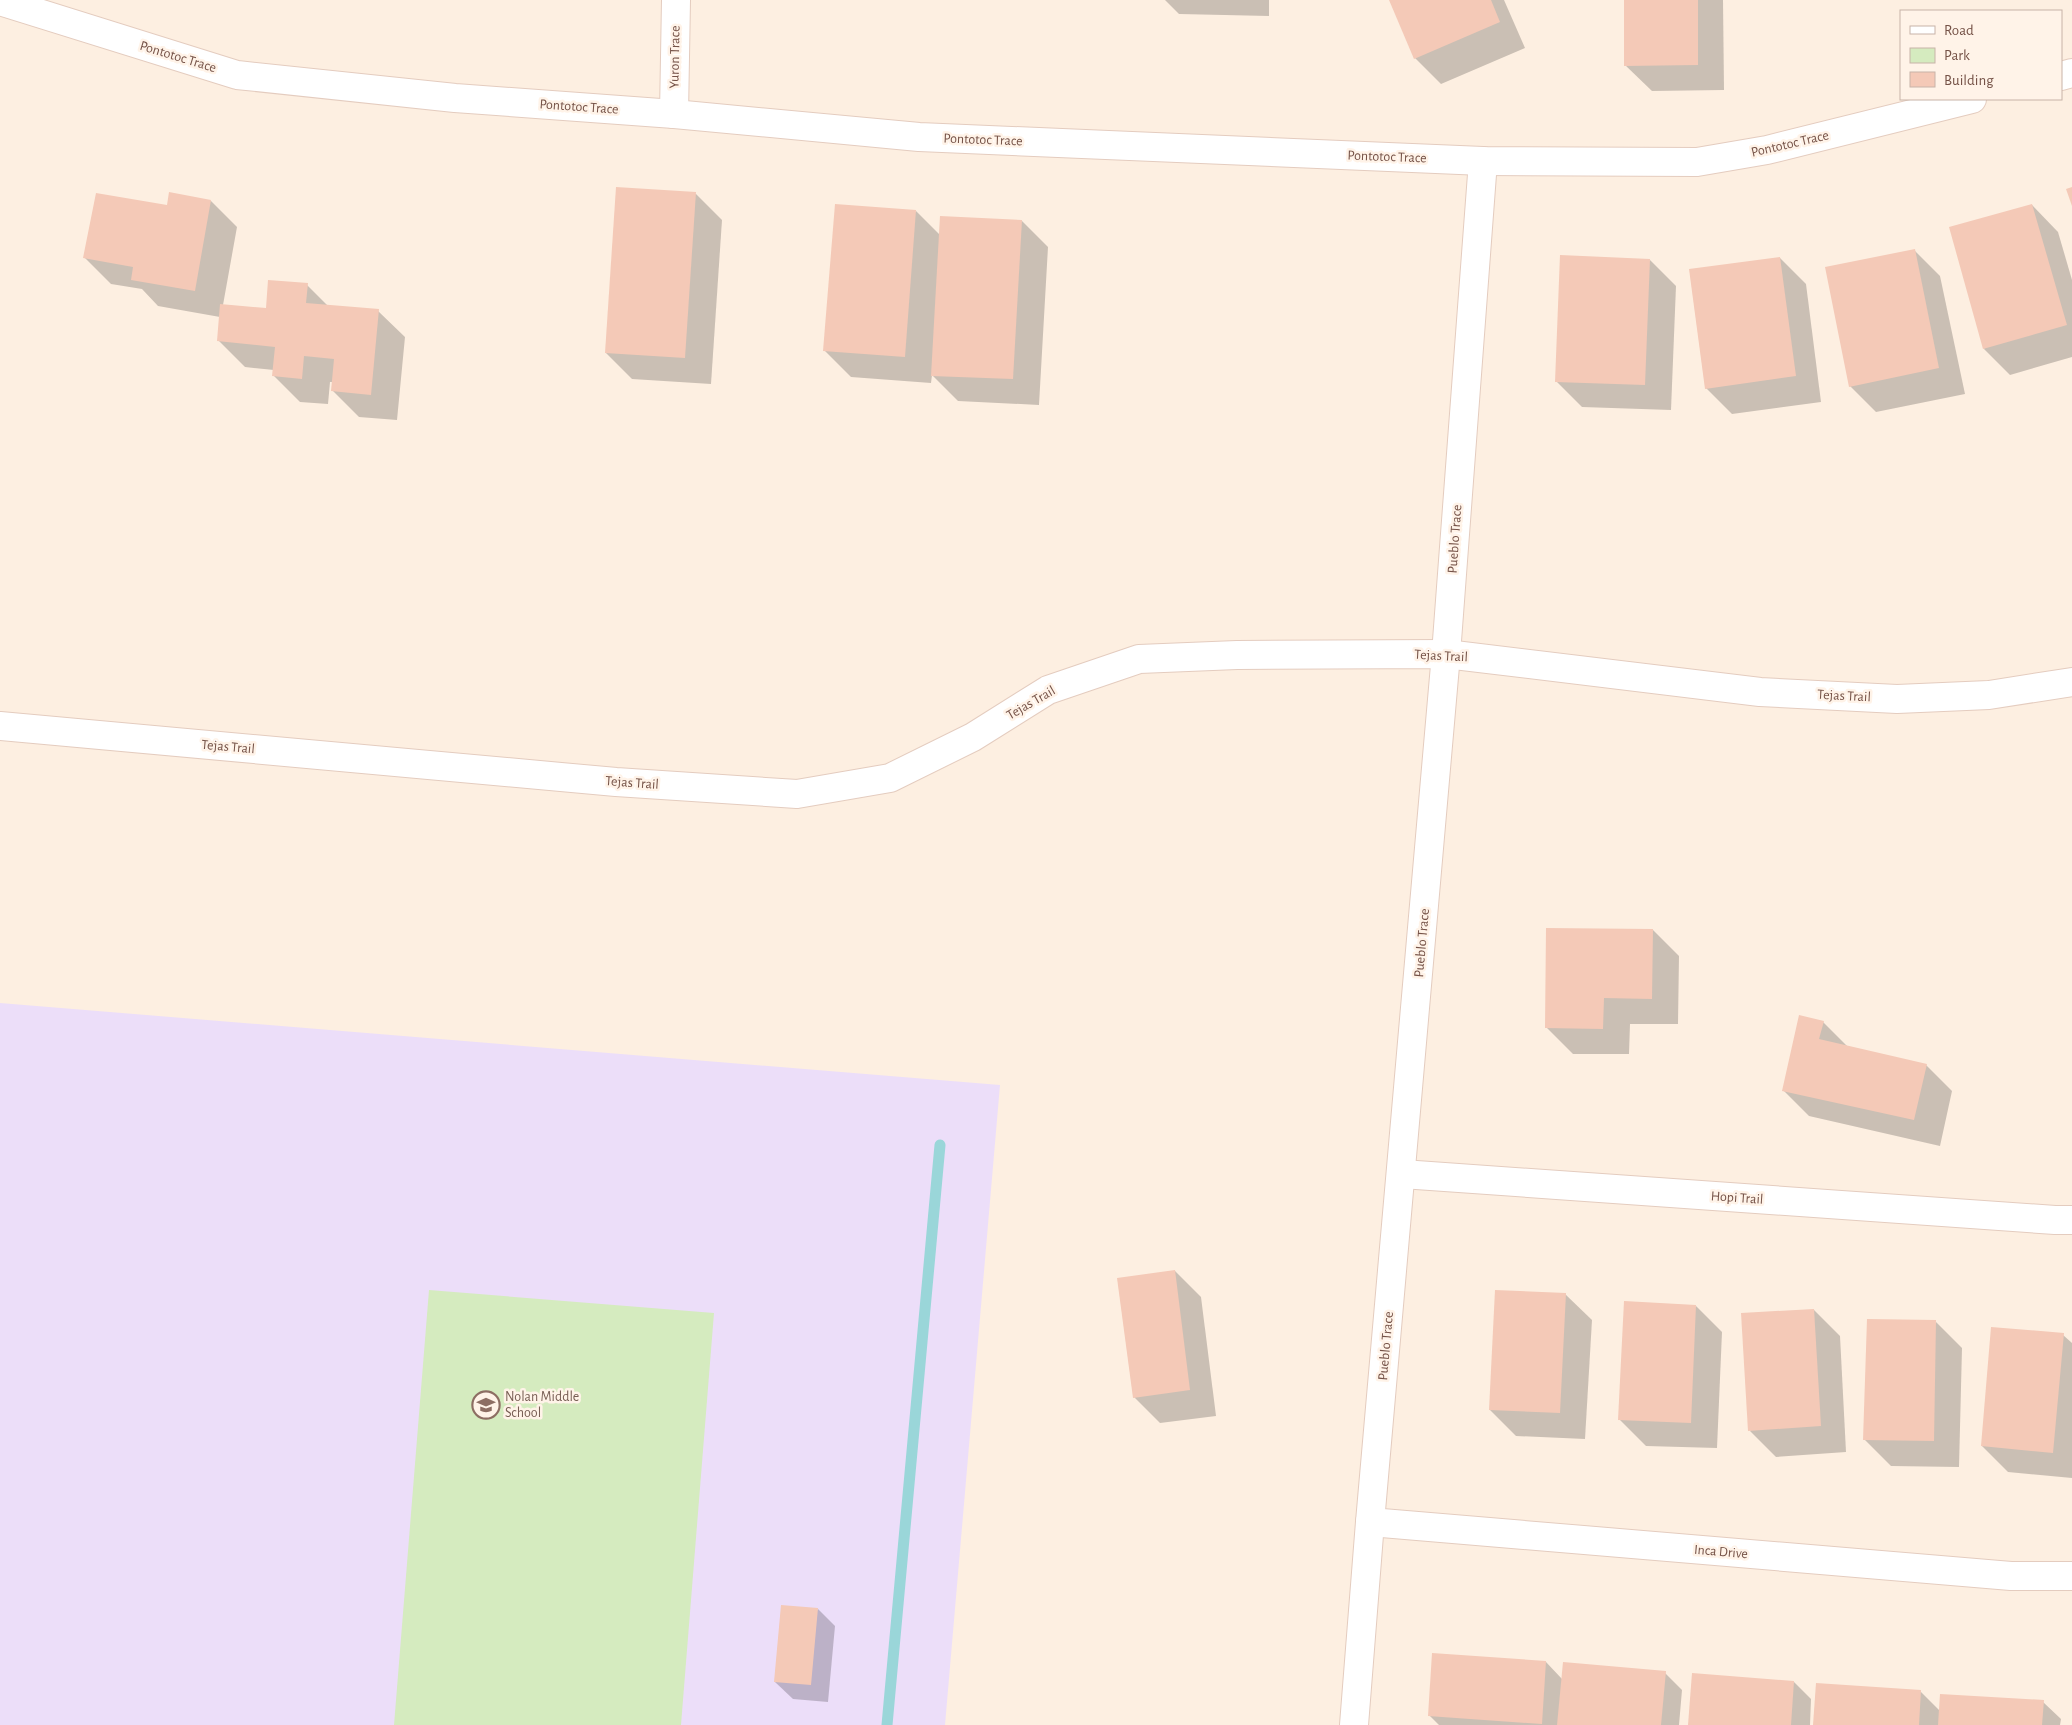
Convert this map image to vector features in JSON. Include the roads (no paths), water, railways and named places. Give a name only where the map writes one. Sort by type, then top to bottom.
[{"type":"street","name":"Yuron Trace","points":[[674,114],[676,0]]},
{"type":"street","name":"Pontotoc Trace","points":[[4,2],[238,75],[455,98],[674,114],[919,137],[1484,161],[1698,162],[1767,150],[1968,100]]},
{"type":"street","name":"Pueblo Trace","points":[[1354,1725],[1446,654],[1484,161]]},
{"type":"street","name":"Tejas Trail","points":[[0,726],[616,782],[797,794],[890,778],[973,737],[1048,690],[1139,658],[1237,655],[1446,654],[1760,692],[1897,699],[1990,695],[2072,682]]},
{"type":"street","name":"Hopi Trail","points":[[1402,1174],[2072,1220]]},
{"type":"street","name":"Inca Drive","points":[[1370,1522],[2011,1576],[2072,1576]]},
{"type":"waterway","points":[[887,1725],[940,1145]]},
{"type":"place","name":"Nolan Middle School","points":[[486,1405]]}]
